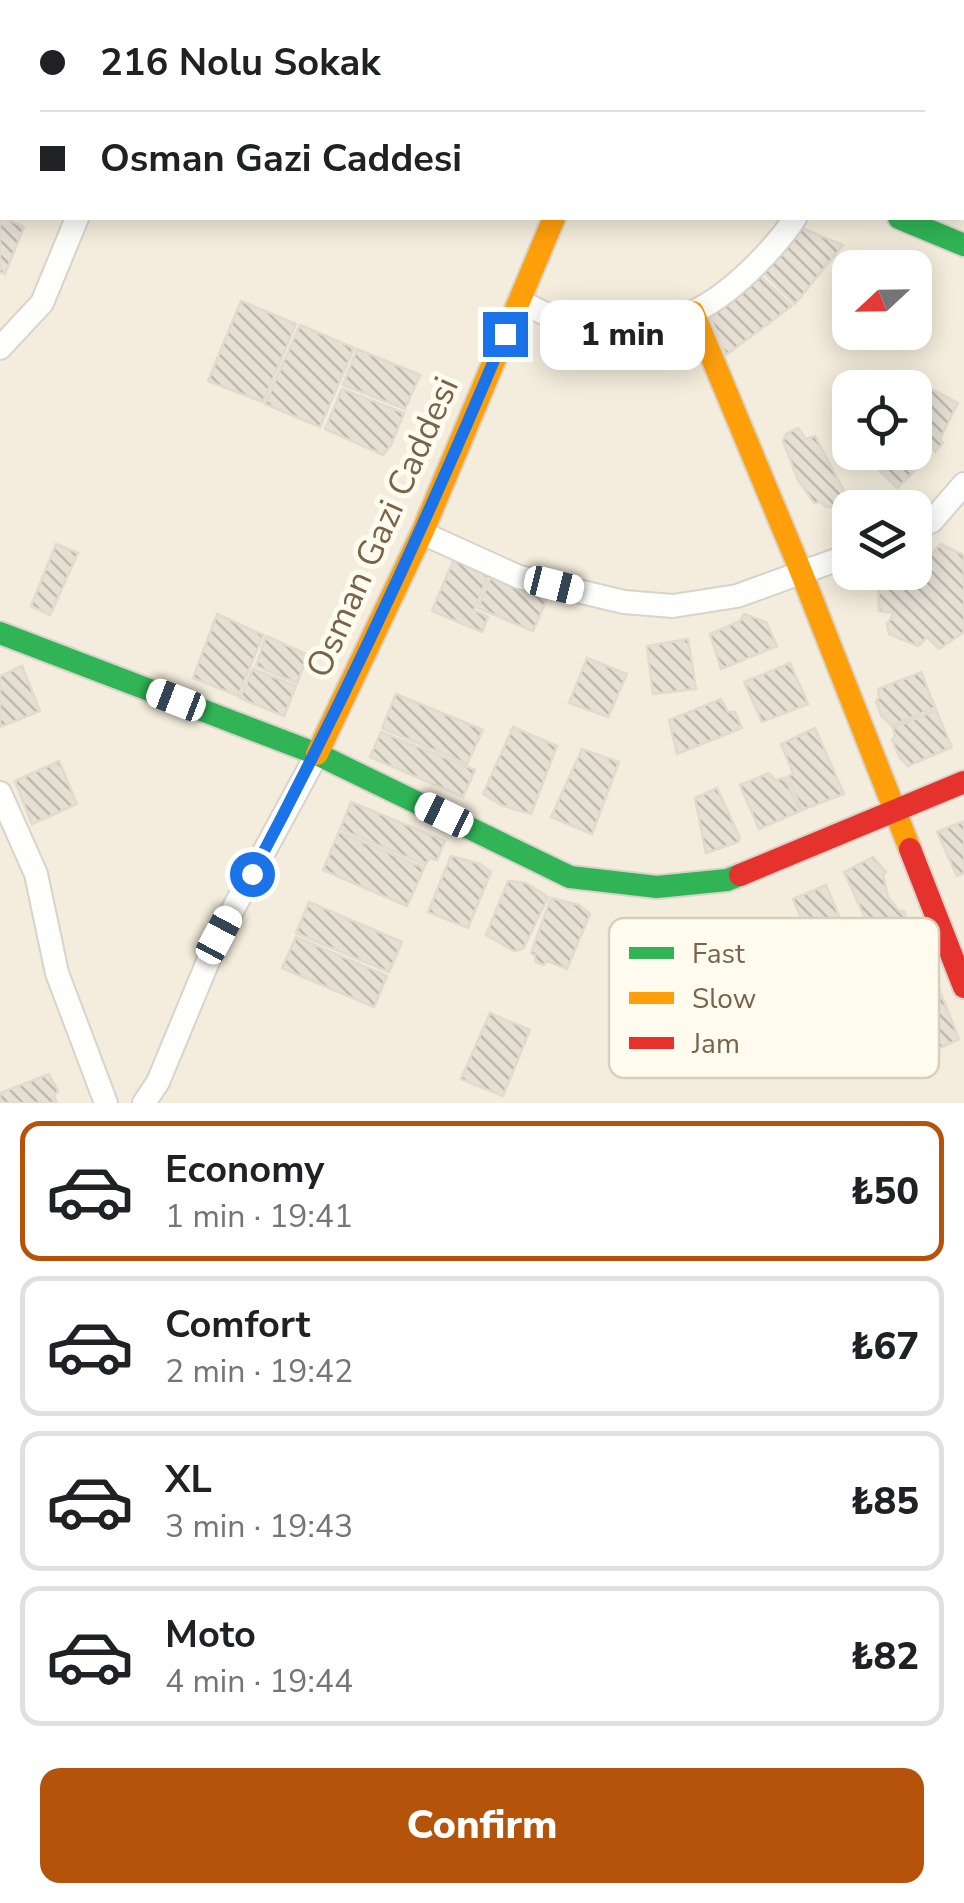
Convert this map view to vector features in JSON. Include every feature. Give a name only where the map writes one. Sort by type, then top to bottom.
[{"type":"street","points":[[0,348],[42,303],[77,220]]},
{"type":"street","name":"Osman Gazi Caddesi","points":[[317,754],[422,533],[553,220]]},
{"type":"street","points":[[519,302],[574,325],[642,324],[693,312],[740,280],[794,220]]},
{"type":"street","points":[[904,220],[964,245]]},
{"type":"street","points":[[693,312],[802,574],[936,918]]},
{"type":"street","points":[[932,521],[964,484]]},
{"type":"street","points":[[422,533],[519,577],[624,602],[673,606],[737,596],[832,562]]},
{"type":"street","points":[[0,632],[317,754],[570,877],[657,887],[727,880],[964,782]]},
{"type":"street","points":[[144,1103],[158,1082],[219,935],[317,754]]},
{"type":"street","points":[[0,792],[36,874],[57,973],[106,1103]]},
{"type":"street","points":[[939,924],[964,987]]},
{"type":"shaded area","points":[[0,220],[964,220],[964,1103],[0,1103]]},
{"type":"building","points":[[0,220],[9,220],[24,227],[5,274],[0,272]]},
{"type":"building","points":[[797,226],[843,245],[832,250],[832,259],[795,304],[762,271]]},
{"type":"building","points":[[759,275],[792,306],[726,355],[707,309]]},
{"type":"building","points":[[241,301],[296,324],[263,402],[208,381]]},
{"type":"building","points":[[300,325],[354,348],[320,427],[265,404]]},
{"type":"building","points":[[357,349],[420,375],[405,409],[343,385]]},
{"type":"building","points":[[342,389],[404,413],[383,455],[325,429]]},
{"type":"building","points":[[932,389],[958,403],[940,439],[943,443],[935,452]]},
{"type":"building","points":[[798,428],[806,439],[815,436],[844,490],[832,490],[832,507],[814,503],[798,480],[783,441],[786,434]]},
{"type":"building","points":[[879,470],[916,470],[897,488]]},
{"type":"building","points":[[56,544],[78,553],[50,615],[31,606]]},
{"type":"building","points":[[941,544],[964,555],[964,632],[939,649],[927,637],[918,646],[889,634],[887,624],[894,613],[879,611],[878,590],[932,590],[932,553]]},
{"type":"building","points":[[456,554],[491,569],[474,610],[488,617],[482,632],[432,611]]},
{"type":"building","points":[[494,570],[549,594],[533,631],[478,608]]},
{"type":"building","points":[[217,614],[263,635],[238,696],[193,678]]},
{"type":"building","points":[[744,614],[766,622],[777,646],[721,669],[710,634],[740,621]]},
{"type":"building","points":[[266,636],[308,655],[297,683],[256,666]]},
{"type":"building","points":[[688,639],[696,689],[653,694],[647,646]]},
{"type":"building","points":[[587,658],[627,674],[608,717],[569,703]]},
{"type":"building","points":[[790,663],[808,704],[762,722],[744,682]]},
{"type":"building","points":[[22,666],[40,711],[0,727],[0,676]]},
{"type":"building","points":[[253,669],[296,686],[284,716],[240,698]]},
{"type":"building","points":[[921,672],[935,707],[892,726],[882,717],[876,702],[878,689]]},
{"type":"building","points":[[396,694],[483,730],[467,764],[382,728]]},
{"type":"building","points":[[721,699],[728,712],[735,712],[742,728],[677,754],[669,720]]},
{"type":"building","points":[[936,710],[952,747],[908,766],[892,740],[893,728]]},
{"type":"building","points":[[513,727],[557,746],[531,814],[501,805],[483,794]]},
{"type":"building","points":[[815,728],[844,794],[802,810],[788,777],[793,773],[781,744]]},
{"type":"building","points":[[381,732],[475,770],[463,797],[370,757]]},
{"type":"building","points":[[582,749],[619,762],[592,834],[551,817]]},
{"type":"building","points":[[59,761],[77,804],[32,824],[15,781]]},
{"type":"building","points":[[769,773],[775,780],[785,778],[800,811],[759,829],[740,785]]},
{"type":"building","points":[[717,788],[740,838],[706,853],[695,798]]},
{"type":"building","points":[[351,802],[445,841],[437,860],[430,858],[425,865],[340,829]]},
{"type":"building","points":[[964,821],[964,873],[957,876],[937,832]]},
{"type":"building","points":[[339,832],[424,868],[407,906],[323,870]]},
{"type":"building","points":[[451,856],[480,864],[491,872],[468,928],[428,912]]},
{"type":"building","points":[[873,857],[886,872],[883,875],[888,897],[899,911],[904,911],[906,918],[865,918],[844,872]]},
{"type":"building","points":[[508,881],[526,883],[548,897],[523,949],[514,951],[486,935]]},
{"type":"building","points":[[826,885],[840,918],[801,918],[793,899]]},
{"type":"building","points":[[551,898],[579,905],[590,914],[567,969],[547,961],[544,965],[536,962],[531,953]]},
{"type":"building","points":[[309,902],[402,942],[389,972],[296,933]]},
{"type":"building","points":[[296,937],[387,976],[374,1007],[282,968]]},
{"type":"building","points":[[939,989],[959,1039],[939,1048]]},
{"type":"building","points":[[490,1013],[530,1030],[503,1096],[461,1079]]},
{"type":"building","points":[[49,1074],[58,1091],[54,1096],[57,1103],[0,1103],[0,1093]]},
{"type":"traffic: fast","points":[[904,220],[964,245]]},
{"type":"traffic: fast","points":[[0,633],[317,754],[570,877],[657,887],[727,880],[740,875]]},
{"type":"traffic: slow","points":[[317,754],[422,533],[553,220]]},
{"type":"traffic: slow","points":[[693,312],[910,849]]},
{"type":"traffic: jam","points":[[740,875],[964,782]]},
{"type":"traffic: jam","points":[[910,849],[937,918]]},
{"type":"traffic: jam","points":[[939,923],[964,987]]},
{"type":"route","points":[[252,874],[317,754],[422,533],[505,334]]}]
